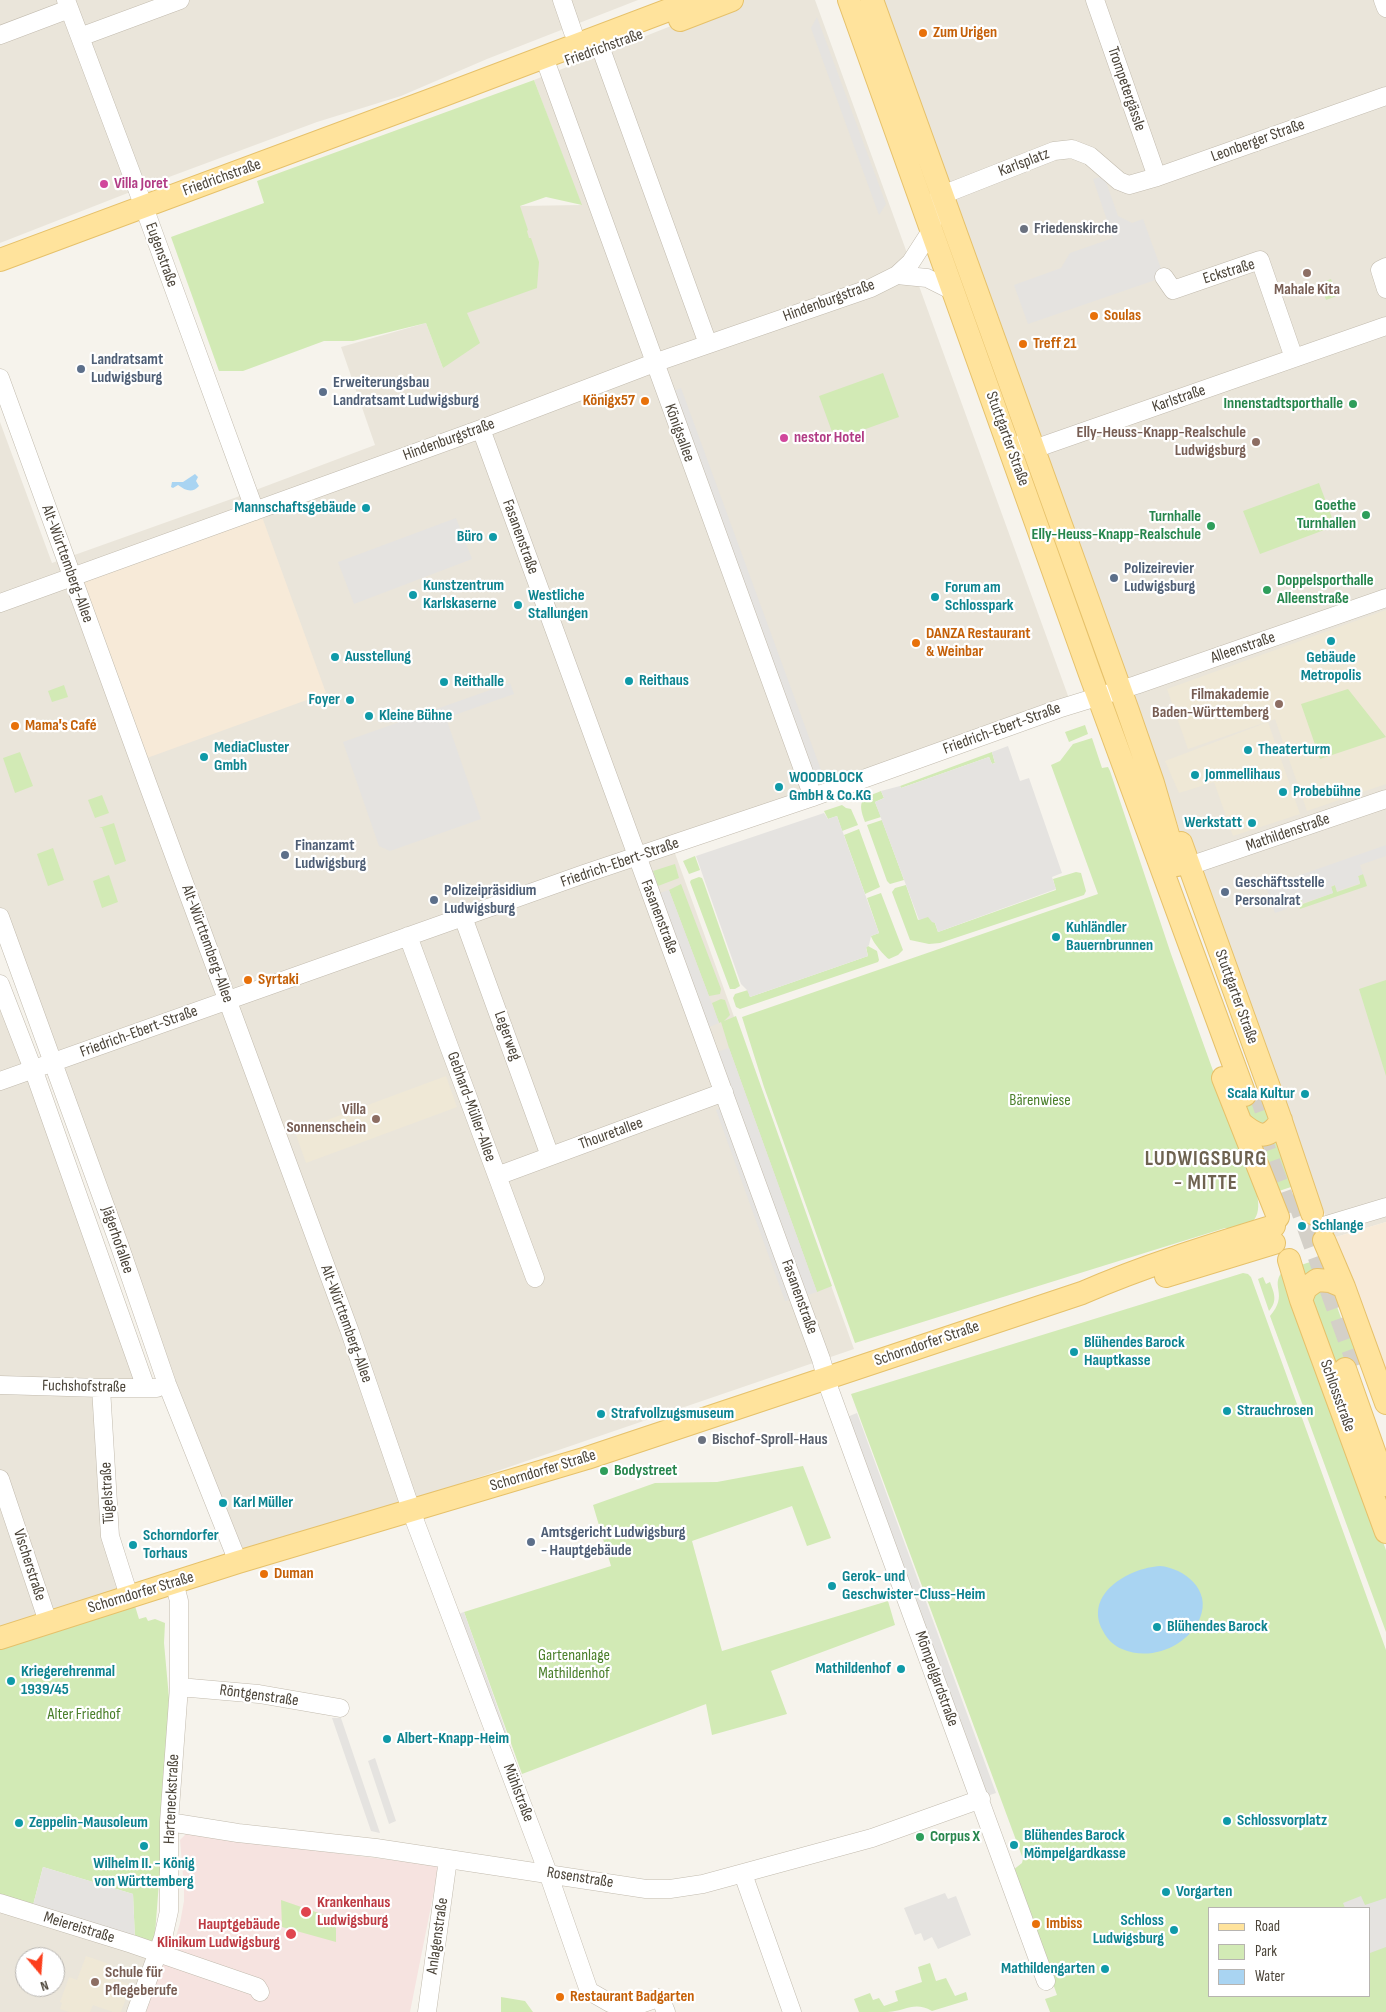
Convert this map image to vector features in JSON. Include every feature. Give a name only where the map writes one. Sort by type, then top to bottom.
[{"type":"main road","name":"Friedrichstraße","points":[[444,96],[485,69],[658,0]]},
{"type":"main road","name":"Friedrichstraße","points":[[0,260],[444,96],[695,0]]},
{"type":"main road","name":"Friedrichstraße","points":[[444,96],[490,88],[732,0]]},
{"type":"main road","name":"Stuttgarter Straße","points":[[849,0],[1098,696],[1169,840],[1251,1092]]},
{"type":"main road","name":"Stuttgarter Straße","points":[[872,0],[1120,690],[1143,786],[1143,848],[1188,983],[1241,1123],[1275,1229]]},
{"type":"main road","name":"Stuttgarter Straße","points":[[1143,786],[1173,819],[1320,1227]]},
{"type":"main road","points":[[1241,1123],[1256,1135],[1265,1135],[1276,1128],[1281,1120]]},
{"type":"main road","points":[[1320,1227],[1319,1252],[1312,1258],[1303,1262],[1289,1260],[1279,1254],[1275,1229],[1296,1209],[1305,1210],[1320,1227],[1386,1403]]},
{"type":"main road","name":"Schorndorfer Straße","points":[[0,1638],[238,1562],[587,1458],[1082,1293],[1151,1265],[1275,1229]]},
{"type":"main road","name":"Schlossstraße","points":[[1289,1260],[1301,1300],[1386,1532]]},
{"type":"main road","points":[[1301,1300],[1306,1288],[1317,1280],[1330,1281],[1344,1287]]},
{"type":"main road","name":"Schlossstraße","points":[[1386,1443],[1352,1367],[1386,1485]]},
{"type":"street","points":[[80,37],[180,0]]},
{"type":"street","points":[[562,0],[574,32]]},
{"type":"street","name":"Trompetergässle","points":[[1095,0],[1156,178]]},
{"type":"street","points":[[1383,0],[1386,8]]},
{"type":"street","points":[[0,35],[67,4]]},
{"type":"street","name":"Eugenstraße","points":[[67,4],[144,206],[255,511]]},
{"type":"street","points":[[601,49],[708,344]]},
{"type":"street","name":"Königsallee","points":[[548,68],[813,797]]},
{"type":"street","name":"Leonberger Straße","points":[[1129,185],[1156,178],[1386,96]]},
{"type":"street","name":"Karlsplatz","points":[[942,195],[1054,151],[1072,150],[1090,156],[1119,181],[1129,185]]},
{"type":"street","name":"Stuttgarter Straße","points":[[910,174],[926,190],[942,195]]},
{"type":"street","name":"Hindenburgstraße","points":[[0,603],[654,363],[871,288],[897,275],[911,262],[931,231],[936,201],[942,195]]},
{"type":"street","points":[[931,231],[944,233],[960,245]]},
{"type":"street","name":"Eckstraße","points":[[1164,277],[1174,290],[1260,260],[1294,358]]},
{"type":"street","points":[[1386,267],[1380,270],[1386,289]]},
{"type":"street","points":[[897,275],[927,278],[954,291]]},
{"type":"street","name":"Karlstraße","points":[[1034,450],[1386,326]]},
{"type":"street","name":"Alt-Württemberg-Allee","points":[[0,378],[350,1332],[411,1511]]},
{"type":"street","name":"Fasanenstraße","points":[[480,428],[636,857],[724,1092],[821,1359],[826,1378]]},
{"type":"street","points":[[1004,430],[1034,450]]},
{"type":"street","name":"Alleenstraße","points":[[1098,696],[1386,598]]},
{"type":"street","name":"Friedrich-Ebert-Straße","points":[[0,1082],[584,874],[813,797],[1098,696]]},
{"type":"street","name":"Mathildenstraße","points":[[1189,866],[1386,799]]},
{"type":"street","name":"Jägerhofallee","points":[[0,917],[119,1244],[167,1384],[238,1562]]},
{"type":"street","name":"Legerweg","points":[[463,917],[550,1156]]},
{"type":"street","name":"Gebhard-Müller-Allee","points":[[408,936],[535,1278]]},
{"type":"street","name":"Jägerhofallee","points":[[0,984],[33,1070],[146,1388]]},
{"type":"street","name":"Thouretallee","points":[[497,1176],[724,1092]]},
{"type":"street","points":[[1320,1227],[1386,1207]]},
{"type":"street","name":"Mömpelgardstraße","points":[[826,1378],[1046,1981]]},
{"type":"street","name":"Fuchshofstraße","points":[[0,1386],[156,1388],[167,1384]]},
{"type":"street","name":"Tügelstraße","points":[[102,1388],[110,1536],[129,1596]]},
{"type":"street","name":"Vischerstraße","points":[[0,1479],[48,1622]]},
{"type":"street","name":"Mühlstraße","points":[[411,1511],[548,1873],[589,1991],[610,2003],[629,2008],[658,1998],[661,2000],[666,2012]]},
{"type":"street","name":"Harteneckstraße","points":[[136,2012],[157,1953],[169,1911],[169,1822],[179,1687],[179,1601],[174,1582]]},
{"type":"street","name":"Röntgenstraße","points":[[179,1687],[259,1694],[340,1708]]},
{"type":"street","name":"Rosenstraße","points":[[169,1822],[238,1833],[376,1848],[646,1889],[670,1889],[703,1884],[743,1874],[872,1838],[981,1799]]},
{"type":"street","name":"Anlagenstraße","points":[[427,2012],[448,1859]]},
{"type":"street","points":[[743,1874],[792,2012]]},
{"type":"street","name":"Meiereistraße","points":[[0,1904],[157,1953],[257,1987],[260,1992]]},
{"type":"shaded area","points":[[0,0],[638,0],[487,59],[401,96],[317,122],[0,243]]},
{"type":"shaded area","points":[[737,0],[815,0],[1071,704],[672,845],[854,1349],[240,1559],[0,907],[0,422],[52,563],[375,445],[341,347],[426,323],[443,368],[466,313],[520,206],[581,205],[534,80]]},
{"type":"shaded area","points":[[880,0],[1386,0],[1386,1222],[1336,1237],[1318,1200],[1188,854],[996,310]]},
{"type":"shaded area","points":[[817,17],[886,204],[879,215],[811,28]]},
{"type":"shaded area","points":[[1104,176],[1118,216],[1132,223],[1143,219],[1164,277],[1028,324],[1014,285],[1061,268],[1070,253],[1113,238],[1093,179]]},
{"type":"shaded area","points":[[681,388],[825,781],[816,784],[673,391]]},
{"type":"shaded area","points":[[261,514],[326,693],[147,758],[82,579]]},
{"type":"shaded area","points":[[456,518],[472,559],[354,604],[338,562]]},
{"type":"shaded area","name":"Filmakademie Baden-Württemberg","points":[[1386,610],[1386,784],[1307,811],[1275,719],[1188,749],[1167,689]]},
{"type":"shaded area","points":[[510,683],[514,694],[446,718],[481,819],[390,851],[379,846],[343,742]]},
{"type":"shaded area","points":[[1268,722],[1300,814],[1233,836],[1214,782],[1179,793],[1165,761]]},
{"type":"shaded area","points":[[1008,746],[1020,781],[1029,778],[1062,873],[1052,877],[1056,889],[938,932],[935,923],[928,917],[919,920],[875,802],[884,798],[881,791],[900,786],[901,788],[989,757],[992,764],[995,763],[992,752]]},
{"type":"shaded area","points":[[824,813],[828,819],[837,816],[879,933],[871,936],[869,945],[866,948],[868,956],[750,997],[747,990],[741,984],[696,856]]},
{"type":"shaded area","points":[[1386,845],[1386,856],[1360,865],[1363,874],[1358,876],[1360,883],[1337,891],[1335,885],[1331,886],[1333,893],[1303,903],[1301,897],[1296,898],[1299,905],[1291,907],[1289,901],[1285,903],[1287,909],[1275,913],[1266,887]]},
{"type":"shaded area","points":[[669,890],[719,1023],[702,1030],[651,896]]},
{"type":"shaded area","points":[[0,984],[146,1388],[102,1388],[110,1536],[129,1596],[0,1637]]},
{"type":"shaded area","points":[[729,1048],[817,1292],[799,1298],[785,1301],[716,1110],[729,1105],[711,1054]]},
{"type":"shaded area","name":"Villa Sonnenschein","points":[[446,1076],[457,1107],[306,1163],[295,1132]]},
{"type":"shaded area","points":[[1386,1222],[1386,1377],[1336,1237]]},
{"type":"shaded area","points":[[857,1413],[996,1793],[987,1796],[847,1417]]},
{"type":"shaded area","points":[[464,1612],[509,1740],[502,1742],[458,1614]]},
{"type":"shaded area","points":[[332,1718],[341,1718],[380,1833],[371,1831]]},
{"type":"shaded area","points":[[375,1758],[396,1821],[389,1824],[368,1761]]},
{"type":"shaded area","name":"Krankenhaus Ludwigsburg","points":[[186,1834],[439,1866],[410,2012],[146,2012],[180,1923],[184,1901],[184,1887],[180,1840]]},
{"type":"shaded area","points":[[43,1867],[133,1894],[135,1940],[32,1909]]},
{"type":"shaded area","points":[[945,1893],[948,1899],[956,1896],[971,1935],[938,1949],[932,1937],[924,1941],[921,1933],[915,1935],[904,1908]]},
{"type":"shaded area","points":[[1361,1896],[1365,1905],[1386,1898],[1386,1947],[1371,1953],[1371,1907],[1345,1907],[1343,1903]]},
{"type":"shaded area","points":[[0,1903],[157,1953],[136,2012],[0,2012]]},
{"type":"shaded area","name":"Schule für Pflegeberufe","points":[[86,1956],[112,1965],[108,1977],[131,1985],[121,2012],[113,2012],[93,2005],[90,2012],[69,2012],[60,2009],[62,2003],[60,2002],[62,1997],[65,1997],[65,1988],[69,1977],[77,1980]]},
{"type":"green space","points":[[534,80],[582,205],[546,197],[520,206],[529,238],[531,238],[539,262],[537,288],[467,313],[480,343],[443,368],[426,323],[353,341],[324,341],[243,371],[219,371],[171,237],[264,203],[257,181]]},
{"type":"green space","points":[[1331,279],[1337,296],[1326,300],[1320,283]]},
{"type":"green space","points":[[883,373],[899,417],[835,440],[819,396]]},
{"type":"green space","points":[[1319,483],[1335,526],[1260,554],[1243,511]]},
{"type":"green space","points":[[64,685],[68,697],[52,702],[48,691]]},
{"type":"green space","points":[[1348,689],[1386,737],[1320,759],[1301,704]]},
{"type":"green space","points":[[1085,725],[1088,734],[1069,742],[1065,732]]},
{"type":"green space","name":"Bärenwiese","points":[[1092,738],[1102,768],[1108,767],[1110,771],[1171,954],[1256,1190],[1258,1199],[1257,1214],[1254,1220],[1243,1227],[1225,1228],[855,1343],[764,1087],[742,1017],[1098,894],[1051,765],[1060,761],[1073,744]]},
{"type":"green space","points":[[20,752],[33,786],[15,793],[3,758]]},
{"type":"green space","points":[[992,752],[995,763],[992,764],[989,757],[901,788],[900,786]]},
{"type":"green space","points":[[881,791],[884,798],[875,802],[881,817],[865,822],[861,809],[862,801]]},
{"type":"green space","points":[[102,795],[109,813],[95,818],[88,800]]},
{"type":"green space","points":[[842,805],[851,809],[858,825],[842,831],[837,816],[828,819],[824,811]]},
{"type":"green space","points":[[882,820],[904,880],[890,884],[887,881],[867,825]]},
{"type":"green space","points":[[114,823],[126,861],[115,865],[102,828],[99,828]]},
{"type":"green space","points":[[859,829],[880,887],[865,894],[844,835]]},
{"type":"green space","points":[[53,848],[64,880],[48,886],[37,854]]},
{"type":"green space","points":[[695,856],[700,870],[689,874],[683,861]]},
{"type":"green space","points":[[675,864],[679,878],[658,886],[653,871]]},
{"type":"green space","points":[[1076,872],[1081,873],[1086,891],[1084,895],[940,943],[929,944],[910,940],[892,892],[895,888],[906,885],[918,920],[928,916],[935,923],[938,932],[1056,890],[1053,879]]},
{"type":"green space","points":[[1363,874],[1367,886],[1300,909],[1297,898],[1300,897],[1303,904],[1333,893],[1331,887],[1335,885],[1337,892],[1360,884],[1358,876]]},
{"type":"green space","points":[[109,875],[118,902],[102,908],[93,881]]},
{"type":"green space","points":[[699,877],[702,878],[704,883],[740,986],[735,989],[730,989],[690,882]]},
{"type":"green space","points":[[681,884],[721,989],[720,994],[709,996],[669,890]]},
{"type":"green space","points":[[881,893],[903,950],[898,955],[889,959],[879,949],[871,936],[879,933],[867,898]]},
{"type":"green space","points":[[868,946],[877,951],[878,962],[740,1009],[736,1007],[733,998],[735,994],[748,990],[750,997],[868,956],[866,947]]},
{"type":"green space","points":[[1386,980],[1386,1076],[1359,989]]},
{"type":"green space","points":[[721,999],[725,1000],[730,1015],[724,1021],[736,1016],[832,1286],[817,1292],[721,1022],[719,1023],[712,1003]]},
{"type":"green space","points":[[1263,1088],[1273,1114],[1259,1130],[1236,1098]]},
{"type":"green space","points":[[1280,1134],[1294,1186],[1276,1192],[1259,1142]]},
{"type":"green space","points":[[1319,1259],[1326,1275],[1305,1282],[1301,1265]]},
{"type":"green space","points":[[1282,1272],[1386,1550],[1386,1632],[1270,1316],[1278,1302],[1278,1282]]},
{"type":"green space","name":"Blühendes Barock","points":[[1243,1273],[1248,1274],[1251,1277],[1386,1650],[1386,2012],[1050,2012],[1045,1999],[1057,1995],[1013,1870],[1022,1863],[1023,1859],[851,1394]]},
{"type":"green space","points":[[1263,1277],[1266,1284],[1270,1282],[1274,1293],[1274,1304],[1269,1311],[1258,1279]]},
{"type":"green space","points":[[1331,1290],[1345,1329],[1363,1360],[1333,1370],[1309,1293]]},
{"type":"green space","name":"Gartenanlage Mathildenhof","points":[[803,1466],[831,1538],[807,1546],[792,1506],[692,1541],[722,1651],[888,1601],[895,1625],[771,1671],[787,1714],[712,1735],[706,1704],[522,1774],[464,1612],[611,1566],[593,1505],[655,1483],[717,1482]]},
{"type":"green space","name":"Alter Friedhof","points":[[135,1606],[139,1619],[146,1617],[148,1621],[155,1619],[165,1623],[164,1643],[169,1698],[154,1947],[135,1940],[133,1894],[43,1867],[32,1909],[0,1896],[0,1649]]},
{"type":"green space","points":[[281,1900],[336,1919],[336,1942],[282,1927]]},
{"type":"green space","points":[[930,1963],[936,1981],[946,1978],[955,1996],[966,1992],[968,2000],[932,2011],[926,2008],[915,2007],[888,2012],[859,2012],[854,1999],[870,1993],[873,2000],[879,1998],[884,2006],[898,2001],[895,1991],[922,1982],[918,1967]]},
{"type":"green space","points":[[501,1997],[525,2001],[533,2012],[501,2012]]},
{"type":"water","points":[[195,474],[198,477],[196,481],[199,486],[194,490],[186,490],[178,485],[173,488],[171,487],[172,482],[183,482]]},
{"type":"water","points":[[1160,1566],[1178,1571],[1194,1582],[1202,1598],[1203,1608],[1200,1618],[1187,1636],[1178,1644],[1167,1649],[1145,1654],[1133,1653],[1119,1648],[1107,1637],[1098,1618],[1099,1606],[1104,1595],[1112,1585],[1123,1578],[1135,1572]]},
{"type":"tunnel","points":[[1258,1089],[1279,1148]]},
{"type":"tunnel","points":[[1258,1131],[1291,1221]]},
{"type":"tunnel","points":[[1296,1194],[1358,1365]]},
{"type":"place","name":"Zum Urigen","points":[[923,33]]},
{"type":"place","name":"Villa Joret","points":[[104,184]]},
{"type":"place","name":"Friedenskirche","points":[[1024,229]]},
{"type":"place","name":"Mahale Kita","points":[[1307,273]]},
{"type":"place","name":"Soulas","points":[[1094,316]]},
{"type":"place","name":"Treff 21","points":[[1023,344]]},
{"type":"place","name":"Landratsamt Ludwigsburg","points":[[81,369]]},
{"type":"place","name":"Erweiterungsbau Landratsamt Ludwigsburg","points":[[323,392]]},
{"type":"place","name":"Königx57","points":[[645,401]]},
{"type":"place","name":"Innenstadtsporthalle","points":[[1353,404]]},
{"type":"place","name":"nestor Hotel","points":[[784,438]]},
{"type":"place","name":"Elly-Heuss-Knapp-Realschule Ludwigsburg","points":[[1256,442]]},
{"type":"place","name":"Mannschaftsgebäude","points":[[366,508]]},
{"type":"place","name":"Goethe Turnhallen","points":[[1366,515]]},
{"type":"place","name":"Turnhalle Elly-Heuss-Knapp-Realschule","points":[[1211,526]]},
{"type":"place","name":"Büro","points":[[493,537]]},
{"type":"place","name":"Polizeirevier Ludwigsburg","points":[[1114,578]]},
{"type":"place","name":"Doppelsporthalle Alleenstraße","points":[[1267,590]]},
{"type":"place","name":"Kunstzentrum Karlskaserne","points":[[413,595]]},
{"type":"place","name":"Forum am Schlosspark","points":[[935,597]]},
{"type":"place","name":"Westliche Stallungen","points":[[518,605]]},
{"type":"place","name":"Gebäude Metropolis","points":[[1331,641]]},
{"type":"place","name":"DANZA Restaurant & Weinbar","points":[[916,643]]},
{"type":"place","name":"Ausstellung","points":[[335,657]]},
{"type":"place","name":"Reithaus","points":[[629,681]]},
{"type":"place","name":"Reithalle","points":[[444,682]]},
{"type":"place","name":"Foyer","points":[[350,700]]},
{"type":"place","name":"Filmakademie Baden-Württemberg","points":[[1279,704]]},
{"type":"place","name":"Kleine Bühne","points":[[369,716]]},
{"type":"place","name":"Mama's Café","points":[[15,726]]},
{"type":"place","name":"Theaterturm","points":[[1248,750]]},
{"type":"place","name":"MediaCluster Gmbh","points":[[204,757]]},
{"type":"place","name":"Jommellihaus","points":[[1195,775]]},
{"type":"place","name":"WOODBLOCK GmbH & Co.KG","points":[[779,787]]},
{"type":"place","name":"Probebühne","points":[[1283,792]]},
{"type":"place","name":"Werkstatt","points":[[1252,823]]},
{"type":"place","name":"Finanzamt Ludwigsburg","points":[[285,855]]},
{"type":"place","name":"Geschäftsstelle Personalrat","points":[[1225,892]]},
{"type":"place","name":"Polizeipräsidium Ludwigsburg","points":[[434,900]]},
{"type":"place","name":"Kuhländler Bauernbrunnen","points":[[1056,937]]},
{"type":"place","name":"Syrtaki","points":[[248,980]]},
{"type":"place","name":"Scala Kultur","points":[[1305,1094]]},
{"type":"place","name":"Villa Sonnenschein","points":[[376,1119]]},
{"type":"place","name":"Schlange","points":[[1302,1226]]},
{"type":"place","name":"Blühendes Barock Hauptkasse","points":[[1074,1352]]},
{"type":"place","name":"Strauchrosen","points":[[1227,1411]]},
{"type":"place","name":"Strafvollzugsmuseum","points":[[601,1414]]},
{"type":"place","name":"Bischof-Sproll-Haus","points":[[702,1440]]},
{"type":"place","name":"Bodystreet","points":[[604,1471]]},
{"type":"place","name":"Karl Müller","points":[[223,1503]]},
{"type":"place","name":"Amtsgericht Ludwigsburg - Hauptgebäude","points":[[531,1542]]},
{"type":"place","name":"Schorndorfer Torhaus","points":[[133,1545]]},
{"type":"place","name":"Duman","points":[[264,1574]]},
{"type":"place","name":"Gerok- und Geschwister-Cluss-Heim","points":[[832,1586]]},
{"type":"place","name":"Blühendes Barock","points":[[1157,1627]]},
{"type":"place","name":"Mathildenhof","points":[[901,1669]]},
{"type":"place","name":"Kriegerehrenmal 1939/45","points":[[11,1681]]},
{"type":"place","name":"Albert-Knapp-Heim","points":[[387,1739]]},
{"type":"place","name":"Schlossvorplatz","points":[[1227,1821]]},
{"type":"place","name":"Zeppelin-Mausoleum","points":[[19,1823]]},
{"type":"place","name":"Corpus X","points":[[920,1837]]},
{"type":"place","name":"Blühendes Barock Mömpelgardkasse","points":[[1014,1845]]},
{"type":"place","name":"Wilhelm II. - König von Württemberg","points":[[144,1846]]},
{"type":"place","name":"Vorgarten","points":[[1166,1892]]},
{"type":"place","name":"Krankenhaus Ludwigsburg","points":[[306,1912]]},
{"type":"place","name":"Imbiss","points":[[1036,1924]]},
{"type":"place","name":"Schloss Ludwigsburg","points":[[1174,1930]]},
{"type":"place","name":"Hauptgebäude Klinikum Ludwigsburg","points":[[291,1934]]},
{"type":"place","name":"Mathildengarten","points":[[1105,1969]]},
{"type":"place","name":"Schule für Pflegeberufe","points":[[95,1982]]},
{"type":"place","name":"Restaurant Badgarten","points":[[560,1997]]},
{"type":"district","name":"LUDWIGSBURG - MITTE","points":[[1206,1172]]}]
